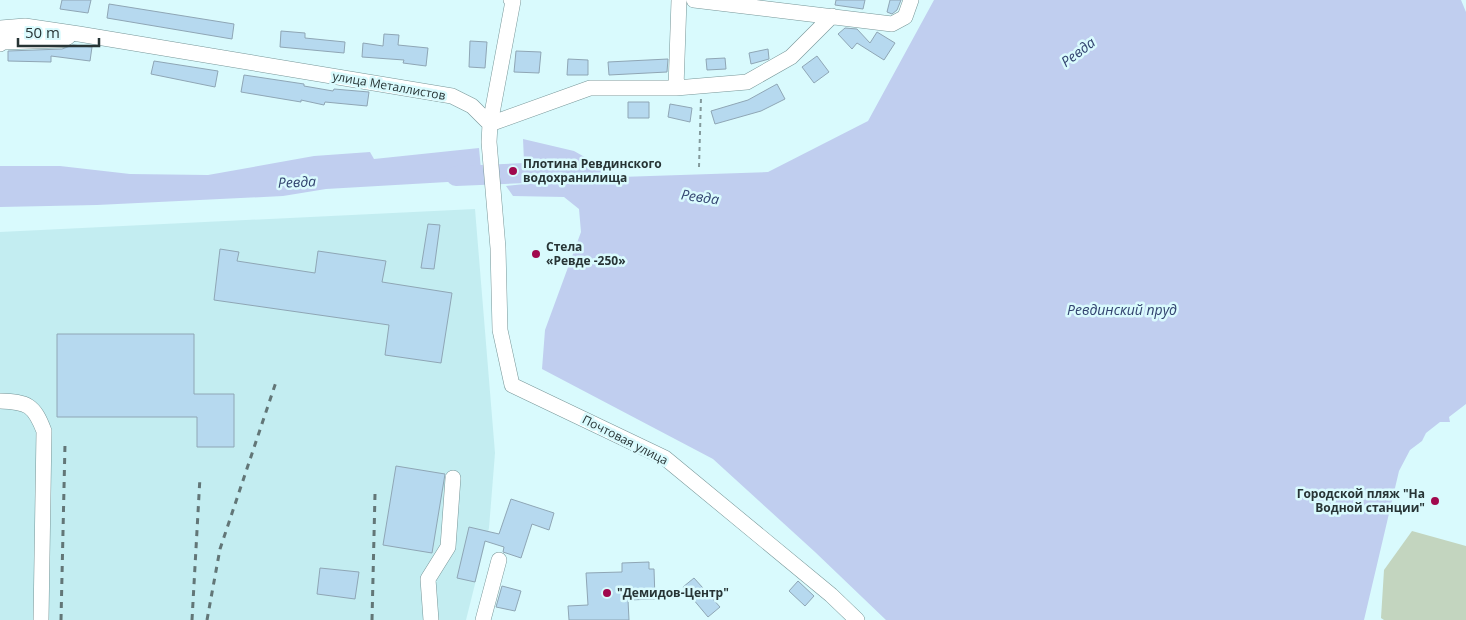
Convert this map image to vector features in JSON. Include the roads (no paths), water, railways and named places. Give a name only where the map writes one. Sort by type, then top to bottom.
[{"type":"street","points":[[490,124],[513,2],[511,0]]},
{"type":"street","points":[[676,88],[679,0]]},
{"type":"street","points":[[694,0],[892,24],[905,16],[911,0]]},
{"type":"street","points":[[490,124],[590,88],[676,88],[747,82],[791,57],[832,16]]},
{"type":"street","name":"улица Металлистов","points":[[0,28],[25,26],[79,34],[452,96],[472,106],[490,124]]},
{"type":"street","points":[[0,44],[3,42],[62,40],[79,34]]},
{"type":"street","name":"Почтовая улица","points":[[490,124],[489,142],[498,248],[500,330],[512,385],[665,458],[830,595],[857,620]]},
{"type":"street","points":[[0,401],[20,402],[36,411],[44,431],[40,620]]},
{"type":"street","points":[[431,620],[428,580],[448,547],[454,478]]},
{"type":"street","points":[[483,620],[499,560]]},
{"type":"water","name":"Ревдинский пруд","points":[[934,0],[1461,0],[1466,12],[1466,404],[1449,417],[1450,422],[1440,422],[1426,433],[1422,441],[1410,450],[1399,471],[1364,620],[886,620],[713,459],[542,369],[545,330],[581,232],[579,209],[564,197],[513,196],[506,186],[525,184],[523,139],[574,151],[620,177],[768,172],[868,121]]},
{"type":"water","points":[[479,148],[482,180],[326,189],[283,196],[97,205],[0,207],[0,166],[60,166],[130,174],[208,175],[314,156],[370,152],[374,159]]},
{"type":"waterway","name":"Ревда","points":[[456,176],[525,173],[551,176]]},
{"type":"railway","points":[[207,620],[220,549],[276,382]]},
{"type":"railway","points":[[61,620],[65,444]]},
{"type":"railway","points":[[192,620],[200,477]]},
{"type":"railway","points":[[372,620],[375,494]]},
{"type":"place","name":"Плотина Ревдинского водохранилища","points":[[513,171]]},
{"type":"place","name":"Стела «Ревде -250»","points":[[536,254]]},
{"type":"place","name":"Городской пляж \"На Водной станции\"","points":[[1435,501]]},
{"type":"place","name":"\"Демидов-Центр\"","points":[[607,593]]}]
